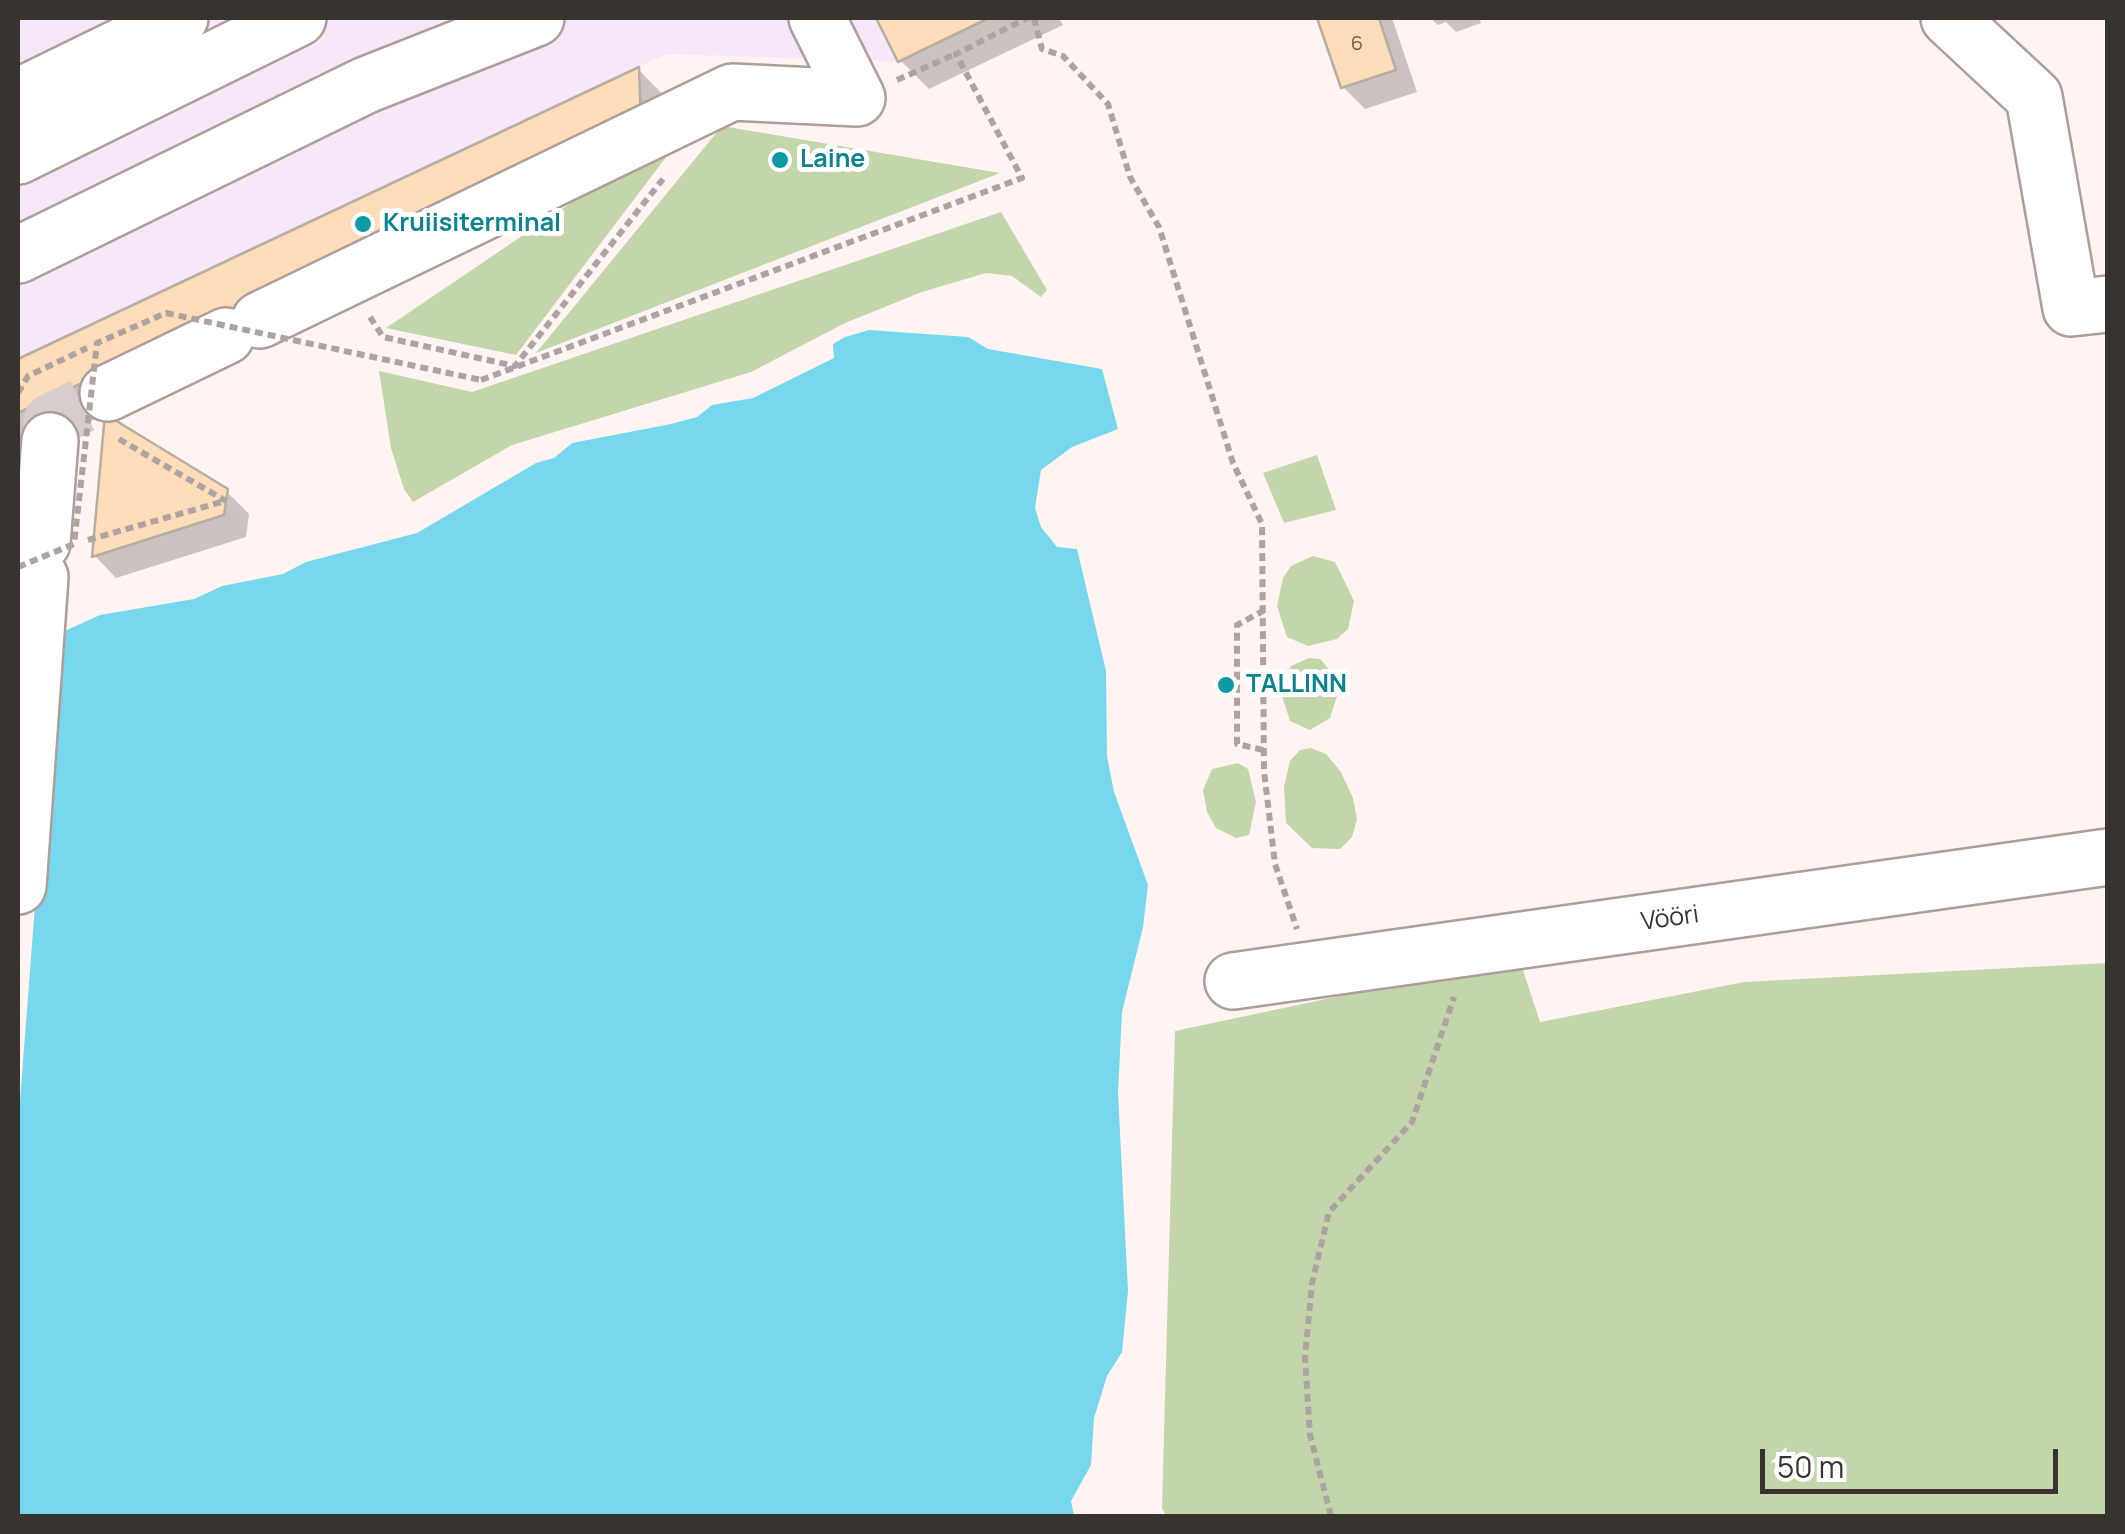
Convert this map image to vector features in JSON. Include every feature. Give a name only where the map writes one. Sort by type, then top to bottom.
[{"type":"street","points":[[18,98],[180,18]]},
{"type":"street","points":[[18,156],[298,18]]},
{"type":"street","points":[[18,255],[366,86],[536,18]]},
{"type":"street","points":[[18,886],[43,558],[86,400],[732,92],[857,98],[817,18]]},
{"type":"street","points":[[1949,18],[2034,96],[2071,308],[2108,304]]},
{"type":"street","name":"Vööri","points":[[1233,980],[2108,857]]},
{"type":"path","points":[[857,98],[1030,18],[1042,49],[1063,56],[1108,104],[1130,177],[1158,227],[1234,464],[1262,524],[1263,750],[1275,864],[1308,970]]},
{"type":"path","points":[[43,558],[86,400],[166,313],[481,380],[1022,178],[956,54]]},
{"type":"path","points":[[515,366],[672,168]]},
{"type":"path","points":[[383,337],[515,366]]},
{"type":"path","points":[[18,393],[28,376],[86,400],[226,500],[43,558]]},
{"type":"path","points":[[1263,750],[1237,744],[1237,625],[1265,610]]},
{"type":"path","points":[[1330,1516],[1310,1435],[1305,1358],[1312,1283],[1329,1212],[1412,1122],[1471,946]]},
{"type":"shaded area","points":[[18,18],[876,18],[898,62],[666,54],[18,359]]},
{"type":"green space","points":[[695,119],[516,355],[386,328]]},
{"type":"green space","points":[[722,126],[1000,173],[536,353]]},
{"type":"green space","points":[[1001,212],[1047,290],[1041,297],[1012,276],[986,273],[922,292],[845,323],[751,372],[512,445],[413,502],[404,489],[391,448],[379,371],[472,392]]},
{"type":"green space","points":[[1317,455],[1336,510],[1284,523],[1263,473]]},
{"type":"green space","points":[[1313,556],[1335,562],[1354,601],[1348,629],[1337,639],[1308,646],[1287,637],[1277,606],[1283,578],[1291,566]]},
{"type":"green space","points":[[1309,658],[1320,659],[1328,668],[1338,693],[1330,718],[1310,730],[1290,721],[1282,696],[1291,666]]},
{"type":"green space","points":[[1311,748],[1326,754],[1341,772],[1353,798],[1357,819],[1352,837],[1340,849],[1312,848],[1286,823],[1284,787],[1290,761],[1300,750]]},
{"type":"green space","points":[[1238,763],[1248,769],[1256,802],[1249,835],[1236,838],[1216,828],[1207,812],[1203,790],[1212,769]]},
{"type":"green space","points":[[1519,958],[1540,1022],[1744,982],[2107,963],[2107,1516],[1166,1516],[1162,1508],[1175,1031]]},
{"type":"water","points":[[869,330],[968,337],[988,349],[1102,369],[1118,429],[1072,447],[1041,470],[1035,508],[1041,527],[1057,547],[1077,549],[1106,671],[1107,756],[1114,792],[1148,885],[1143,927],[1122,1012],[1118,1093],[1128,1291],[1122,1352],[1107,1376],[1094,1418],[1091,1465],[1071,1501],[1074,1516],[18,1516],[18,652],[100,615],[194,599],[222,586],[283,574],[306,562],[417,533],[536,463],[554,458],[572,443],[671,424],[697,417],[712,405],[753,398],[834,358],[833,344]]},
{"type":"pier","points":[[56,632],[18,1127],[18,647]]},
{"type":"building","points":[[876,18],[989,18],[898,62]]},
{"type":"building","points":[[1317,18],[1379,18],[1396,70],[1341,88]]},
{"type":"building","name":"Kruiisiterminal","points":[[639,67],[641,123],[18,413],[18,359]]},
{"type":"building","points":[[105,414],[228,489],[224,515],[92,557]]},
{"type":"tunnel","points":[[50,441],[51,421],[108,393]]},
{"type":"place","name":"Laine","points":[[780,160]]},
{"type":"place","name":"Kruiisiterminal","points":[[363,224]]},
{"type":"place","name":"TALLINN","points":[[1226,685]]}]
